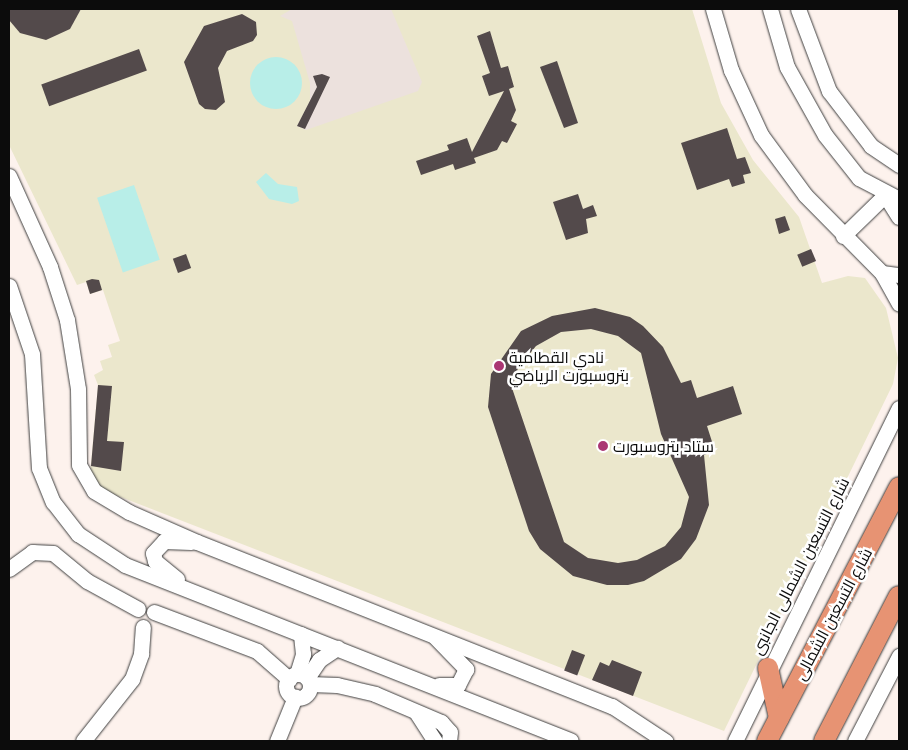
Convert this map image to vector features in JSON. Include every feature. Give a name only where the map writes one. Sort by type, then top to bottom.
[{"type":"main road","name":"شارع التسعين الشمالى","points":[[767,741],[899,487]]},
{"type":"main road","points":[[832,739],[899,596]]},
{"type":"main road","points":[[768,668],[779,718]]},
{"type":"street","points":[[713,9],[731,70],[761,135],[804,195],[882,273],[899,304]]},
{"type":"street","points":[[770,9],[787,67],[825,135],[859,178],[892,197],[899,217]]},
{"type":"street","points":[[798,9],[829,91],[871,146],[899,164]]},
{"type":"street","points":[[9,176],[41,245],[67,320],[78,389],[77,450],[85,479],[106,500],[197,542],[429,630],[612,706],[664,741]]},
{"type":"street","points":[[843,236],[892,197]]},
{"type":"street","points":[[882,273],[899,275]]},
{"type":"street","points":[[9,286],[32,354],[35,450],[53,502],[78,534],[99,550],[192,591],[571,741]]},
{"type":"street","name":"شارع التسعين الشمالى الجانبى","points":[[735,741],[768,668],[899,408]]},
{"type":"street","points":[[192,591],[161,567],[153,553],[164,542],[197,542]]},
{"type":"street","points":[[9,569],[32,552],[53,553],[87,581],[138,609],[149,607],[154,612],[257,651],[301,679],[353,688],[415,711],[441,736]]},
{"type":"street","points":[[83,741],[132,679],[142,654],[143,626],[135,617],[138,609]]},
{"type":"street","points":[[143,626],[152,624],[154,612]]},
{"type":"street","points":[[429,630],[463,664],[467,676],[458,685],[430,684]]},
{"type":"street","points":[[277,741],[296,697],[308,693],[301,679],[303,654],[301,634]]},
{"type":"street","points":[[301,679],[319,660],[336,648]]},
{"type":"street","points":[[855,741],[899,656]]},
{"type":"shaded area","name":"نادي القطامية بتروسبورت الرياضي","points":[[9,9],[692,9],[721,103],[753,160],[799,217],[822,283],[848,276],[865,278],[886,308],[898,358],[893,384],[724,731],[100,489],[90,474],[98,385],[94,375],[103,370],[100,361],[112,357],[108,345],[120,341],[103,290],[90,294],[86,282],[77,285],[9,145]]},
{"type":"shaded area","points":[[292,9],[391,9],[422,82],[418,91],[306,130],[297,126],[310,101],[310,83],[292,21],[280,16]]},
{"type":"water","points":[[276,57],[286,59],[294,65],[300,73],[302,83],[300,93],[294,101],[286,107],[276,109],[266,107],[258,101],[252,93],[250,83],[252,73],[258,65],[266,59]]},
{"type":"water","points":[[266,173],[278,184],[297,187],[299,201],[292,204],[269,199],[256,182]]},
{"type":"water","points":[[134,185],[160,260],[123,272],[97,198]]},
{"type":"building","points":[[9,9],[81,9],[70,29],[46,40],[20,33],[9,20]]},
{"type":"building","points":[[242,14],[256,22],[257,35],[253,41],[227,51],[218,68],[225,102],[216,110],[205,109],[199,104],[184,62],[204,26]]},
{"type":"building","points":[[490,31],[501,68],[508,66],[514,87],[509,89],[516,110],[511,121],[517,124],[507,143],[502,141],[497,150],[474,158],[476,163],[455,170],[453,164],[421,175],[416,161],[449,150],[447,145],[467,138],[472,152],[504,91],[489,96],[482,76],[490,73],[477,36]]},
{"type":"building","points":[[139,49],[147,71],[49,106],[41,85]]},
{"type":"building","points":[[557,61],[578,123],[564,128],[540,67]]},
{"type":"building","points":[[322,74],[330,77],[305,129],[297,126],[317,87],[313,76]]},
{"type":"building","points":[[727,128],[737,159],[745,157],[751,173],[743,175],[745,183],[732,187],[729,179],[697,190],[681,143]]},
{"type":"building","points":[[578,194],[583,209],[593,205],[597,216],[586,219],[588,233],[566,240],[553,202]]},
{"type":"building","points":[[785,216],[790,230],[779,234],[775,219]]},
{"type":"building","points":[[811,249],[816,261],[802,267],[797,255]]},
{"type":"building","points":[[186,254],[191,268],[178,273],[173,259]]},
{"type":"building","points":[[92,279],[99,280],[102,290],[90,294],[86,281]]},
{"type":"building","points":[[595,308],[630,317],[643,326],[663,347],[681,383],[691,380],[697,398],[733,386],[742,414],[707,426],[715,451],[704,455],[709,505],[696,539],[681,559],[644,581],[628,585],[607,585],[573,576],[540,549],[529,531],[488,407],[491,374],[521,331],[552,316]],"holes":[[[591,329],[618,336],[641,353],[661,434],[689,497],[681,527],[665,546],[637,560],[618,563],[588,558],[564,542],[512,388],[518,368],[536,346],[561,332]]]},
{"type":"building","points":[[98,385],[112,386],[107,441],[124,442],[121,471],[91,466]]},
{"type":"building","points":[[572,650],[585,655],[577,676],[564,671]]},
{"type":"building","points":[[612,660],[642,672],[633,696],[592,680],[600,662],[609,666]]},
{"type":"place","name":"نادي القطامية بتروسبورت الرياضي","points":[[499,366]]},
{"type":"place","name":"ستاد بتروسبورت","points":[[603,446]]}]
